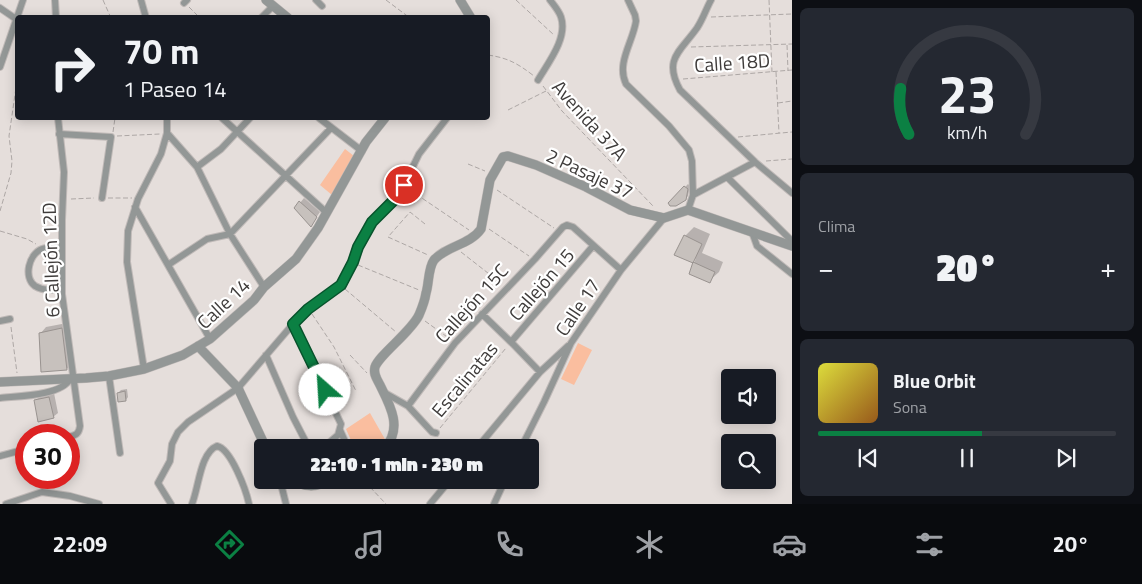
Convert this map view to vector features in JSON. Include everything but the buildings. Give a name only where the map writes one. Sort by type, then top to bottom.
[{"type":"street","points":[[17,15],[23,0]]},
{"type":"street","points":[[55,0],[56,15]]},
{"type":"street","points":[[141,0],[145,15]]},
{"type":"street","points":[[316,0],[322,6]]},
{"type":"street","points":[[460,0],[469,15]]},
{"type":"street","points":[[538,80],[560,40],[563,28],[561,17],[550,0]]},
{"type":"street","points":[[628,0],[636,21],[623,63],[622,76],[626,84],[669,126],[689,150],[692,161],[693,195],[688,210]]},
{"type":"street","points":[[711,0],[696,28],[680,47],[672,70],[674,79],[680,90],[755,162],[792,193]]},
{"type":"street","points":[[263,15],[269,3],[284,15]]},
{"type":"street","points":[[0,8],[15,18]]},
{"type":"street","points":[[0,67],[15,22]]},
{"type":"street","name":"6 Callejón 12D","points":[[58,120],[64,172],[62,289],[72,379],[80,424]]},
{"type":"street","points":[[144,369],[127,262],[128,231],[138,199],[161,154],[167,134],[167,120]]},
{"type":"street","points":[[224,120],[327,213]]},
{"type":"street","points":[[198,167],[220,149],[248,120]]},
{"type":"street","points":[[321,120],[362,151]]},
{"type":"street","name":"Calle 14","points":[[0,382],[109,376],[144,369],[183,354],[210,340],[254,300],[264,287],[296,259],[327,213],[366,142],[383,120]]},
{"type":"street","points":[[171,504],[159,486],[158,480],[170,461],[172,444],[178,432],[188,422],[238,388],[308,309],[341,285],[353,262],[358,247],[372,222],[399,195],[419,154],[445,120]]},
{"type":"street","points":[[168,265],[207,239],[230,234],[331,128]]},
{"type":"street","points":[[59,134],[111,137],[102,198]]},
{"type":"street","points":[[167,134],[198,167],[230,234],[264,287]]},
{"type":"street","name":"2 Pasaje 37","points":[[492,174],[503,157],[508,156],[536,165],[586,187],[630,210],[664,218]]},
{"type":"street","points":[[693,195],[755,162]]},
{"type":"street","points":[[436,258],[475,235],[482,224],[492,174]]},
{"type":"street","points":[[727,177],[792,241]]},
{"type":"street","points":[[135,207],[210,340]]},
{"type":"street","points":[[664,218],[688,210],[792,246]]},
{"type":"street","name":"Calle 17","points":[[526,439],[571,343],[621,270],[664,218]]},
{"type":"street","points":[[561,229],[567,225],[573,227],[621,270]]},
{"type":"street","name":"Callejón 15C","points":[[408,406],[454,343],[535,259],[561,229]]},
{"type":"street","points":[[752,232],[757,246],[792,274]]},
{"type":"street","name":"Callejón 15","points":[[511,342],[593,246]]},
{"type":"street","points":[[62,248],[43,248],[36,253],[30,262],[32,282],[36,287],[49,290],[62,289]]},
{"type":"street","name":"Callejón 15C","points":[[390,439],[394,434],[393,412],[375,374],[375,368],[378,362],[402,337],[418,316],[426,293],[432,262],[436,258]]},
{"type":"street","points":[[482,314],[540,372]]},
{"type":"street","points":[[0,321],[10,319]]},
{"type":"street","points":[[293,324],[341,424],[338,435],[333,439]]},
{"type":"street","points":[[484,439],[540,372],[571,343]]},
{"type":"street","points":[[198,346],[238,388],[262,439]]},
{"type":"street","points":[[266,355],[304,439]]},
{"type":"street","points":[[109,376],[120,452]]},
{"type":"street","points":[[0,398],[50,391],[66,384],[72,379]]},
{"type":"street","points":[[384,392],[408,406],[432,432],[436,433]]},
{"type":"street","points":[[340,430],[344,439]]},
{"type":"street","points":[[192,504],[205,458],[212,448],[217,446],[223,447],[231,458],[249,504]]},
{"type":"street","points":[[0,456],[15,452]]},
{"type":"street","points":[[282,489],[286,504]]},
{"type":"street","points":[[430,504],[442,489]]},
{"type":"street","points":[[494,504],[501,489]]},
{"type":"street","points":[[6,504],[42,492],[70,496],[99,504]]},
{"type":"path","points":[[103,0],[110,15]]},
{"type":"path","points":[[386,0],[406,15]]},
{"type":"path","points":[[516,0],[560,40]]},
{"type":"path","points":[[769,0],[772,72]]},
{"type":"path","points":[[186,1],[198,15]]},
{"type":"path","points":[[703,17],[792,14]]},
{"type":"path","points":[[787,44],[788,71]]},
{"type":"path","points":[[680,47],[792,44]]},
{"type":"path","name":"Avenida 37A","points":[[490,55],[506,58],[520,65],[538,80],[562,111],[664,218]]},
{"type":"path","name":"Calle 18D","points":[[674,79],[792,70]]},
{"type":"path","points":[[776,72],[780,133]]},
{"type":"path","points":[[508,110],[547,91]]},
{"type":"path","points":[[0,211],[11,173],[12,161],[9,136],[15,95]]},
{"type":"path","points":[[778,103],[792,101]]},
{"type":"path","points":[[115,120],[111,137],[167,134]]},
{"type":"path","points":[[730,138],[792,132]]},
{"type":"path","points":[[755,162],[792,159]]},
{"type":"path","points":[[468,164],[492,174]]},
{"type":"path","points":[[404,185],[475,235]]},
{"type":"path","points":[[490,186],[561,229]]},
{"type":"path","points":[[425,224],[410,212],[388,237],[436,258]]},
{"type":"path","points":[[482,224],[535,259]]},
{"type":"path","points":[[0,231],[27,239],[43,248]]},
{"type":"path","points":[[455,247],[506,287]]},
{"type":"path","points":[[353,262],[426,293]]},
{"type":"path","points":[[341,285],[402,337]]},
{"type":"path","points":[[308,309],[334,347],[356,391]]},
{"type":"path","points":[[418,316],[454,343]]},
{"type":"path","points":[[10,319],[18,381]]},
{"type":"path","name":"Escalinatas","points":[[436,433],[511,342]]},
{"type":"path","points":[[372,489],[386,504]]},
{"type":"shaded area","points":[[345,149],[354,156],[332,195],[320,185]]},
{"type":"shaded area","points":[[578,343],[592,350],[574,385],[561,379]]},
{"type":"shaded area","points":[[370,413],[385,439],[350,439],[346,429]]},
{"type":"route","points":[[325,390],[293,324],[308,309],[341,285],[353,262],[358,247],[372,222],[399,195],[404,185]]}]
